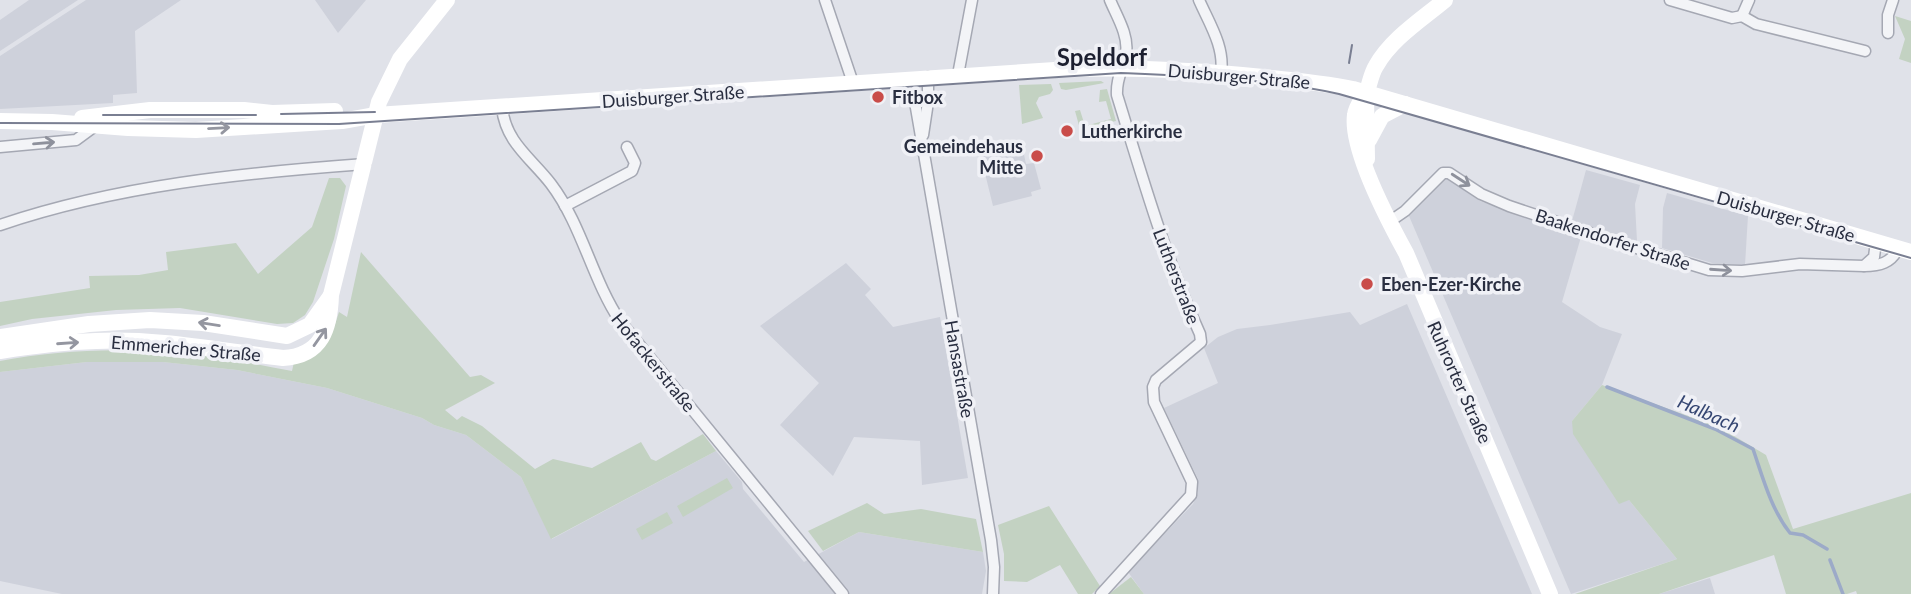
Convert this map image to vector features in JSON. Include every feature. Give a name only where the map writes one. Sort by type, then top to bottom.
[{"type":"main road","name":"Emmericher Straße","points":[[0,351],[99,340],[195,346],[289,358],[311,350],[323,337],[330,318],[331,295],[381,97],[400,59],[447,0]]},
{"type":"main road","points":[[1366,93],[1376,66],[1389,49],[1445,0]]},
{"type":"main road","name":"Duisburger Straße","points":[[0,121],[196,130],[958,75],[1122,67],[1221,73],[1316,82],[1366,93],[1905,250]]},
{"type":"main road","name":"Ruhrorter Straße","points":[[1366,93],[1368,172]]},
{"type":"main road","name":"Ruhrorter Straße","points":[[1366,93],[1355,111],[1355,138],[1550,594]]},
{"type":"main road","points":[[1367,145],[1382,116],[1405,104]]},
{"type":"main road","name":"Duisburger Straße","points":[[52,122],[150,110],[244,110],[272,113],[346,110],[376,115]]},
{"type":"main road","name":"Emmericher Straße","points":[[0,337],[89,324],[150,320],[202,323],[287,336],[310,325],[331,295]]},
{"type":"street","points":[[825,0],[853,83]]},
{"type":"street","points":[[958,75],[972,0]]},
{"type":"street","points":[[1110,0],[1126,38],[1127,50],[1122,67]]},
{"type":"street","points":[[1199,0],[1220,47],[1221,73]]},
{"type":"street","points":[[1670,0],[1732,18],[1741,16],[1756,24],[1864,51]]},
{"type":"street","points":[[1741,16],[1749,0]]},
{"type":"street","points":[[1888,33],[1888,15],[1893,0]]},
{"type":"street","name":"Lutherstraße","points":[[1101,594],[1191,495],[1190,476],[1154,402],[1153,387],[1156,380],[1201,342],[1161,237],[1117,95],[1117,78],[1122,67]]},
{"type":"street","name":"Hansastraße","points":[[922,145],[928,102],[928,77]]},
{"type":"street","name":"Hansastraße","points":[[911,79],[991,540],[993,594]]},
{"type":"street","name":"Hofackerstraße","points":[[502,108],[505,125],[517,145],[552,185],[565,206],[608,304],[843,594]]},
{"type":"street","name":"Duisburger Straße","points":[[0,147],[76,141],[95,127]]},
{"type":"street","points":[[565,206],[632,171],[635,163],[627,147]]},
{"type":"street","points":[[0,225],[64,205],[217,177],[365,164]]},
{"type":"street","name":"Baakendorfer Straße","points":[[1389,222],[1405,211],[1443,173],[1449,173],[1481,194],[1509,206],[1709,270],[1726,272],[1800,264],[1875,266],[1891,260],[1905,250]]},
{"type":"street","points":[[1864,266],[1874,257],[1877,242]]},
{"type":"shaded area","points":[[29,0],[78,0],[0,51],[0,20]]},
{"type":"shaded area","points":[[86,0],[181,0],[135,31],[137,93],[113,95],[113,103],[0,109],[0,56]]},
{"type":"shaded area","points":[[315,0],[366,0],[338,33]]},
{"type":"shaded area","points":[[1022,145],[1026,164],[1034,163],[1041,189],[1031,192],[1032,196],[993,206],[979,149]]},
{"type":"shaded area","points":[[1586,170],[1640,185],[1635,204],[1637,241],[1572,221]]},
{"type":"shaded area","points":[[1446,178],[1480,201],[1581,237],[1562,302],[1600,327],[1622,334],[1602,385],[1572,421],[1629,500],[1677,559],[1571,594],[1409,216]]},
{"type":"shaded area","points":[[1667,193],[1748,216],[1745,265],[1712,263],[1662,248],[1663,208]]},
{"type":"shaded area","points":[[846,263],[871,289],[865,295],[893,327],[940,317],[968,478],[922,485],[920,441],[854,437],[833,476],[780,425],[819,383],[760,326]]},
{"type":"shaded area","points":[[1407,304],[1532,594],[1144,594],[1128,572],[1193,504],[1198,493],[1198,479],[1164,408],[1218,383],[1204,348],[1218,337],[1237,329],[1350,312],[1360,325]]},
{"type":"shaded area","points":[[87,362],[163,362],[237,370],[327,388],[422,418],[434,425],[466,435],[521,477],[552,539],[716,451],[742,482],[743,489],[804,562],[859,532],[983,552],[986,571],[982,594],[62,594],[0,581],[0,372]]},
{"type":"shaded area","points":[[1710,578],[1715,594],[1659,594]]},
{"type":"green space","points":[[1895,16],[1911,21],[1911,63],[1899,59],[1905,39]]},
{"type":"green space","points":[[1059,83],[1104,83],[1066,90],[1061,89]]},
{"type":"green space","points":[[1051,84],[1053,90],[1050,94],[1039,97],[1036,103],[1043,118],[1022,124],[1019,85]]},
{"type":"green space","points":[[1107,89],[1116,121],[1080,129],[1075,111],[1080,110],[1085,126],[1111,119],[1106,101],[1099,102],[1100,90]]},
{"type":"green space","points":[[329,178],[340,178],[346,186],[334,239],[313,302],[305,315],[293,323],[277,324],[180,308],[116,310],[32,319],[0,326],[0,302],[90,288],[89,276],[139,275],[168,270],[166,252],[236,243],[258,274],[312,227]]},
{"type":"green space","points":[[361,252],[470,377],[481,375],[495,383],[445,410],[457,420],[462,416],[482,426],[535,469],[553,459],[592,468],[641,442],[651,459],[656,461],[703,434],[716,451],[551,539],[521,477],[466,435],[327,388],[237,370],[163,362],[87,362],[0,372],[0,361],[52,353],[105,350],[185,354],[292,371],[294,362],[319,348],[329,338],[339,312],[347,317]]},
{"type":"green space","points":[[1602,385],[1719,427],[1766,455],[1793,529],[1911,493],[1911,594],[1857,594],[1856,591],[1847,594],[1786,594],[1774,555],[1659,594],[1575,594],[1677,559],[1629,500],[1619,504],[1573,434],[1572,421]]},
{"type":"green space","points":[[727,478],[733,488],[683,517],[677,506]]},
{"type":"green space","points":[[867,503],[884,514],[921,509],[976,519],[983,552],[859,532],[823,551],[808,531]]},
{"type":"green space","points":[[1049,506],[1100,586],[1092,594],[1078,594],[1060,565],[1027,582],[1004,581],[1004,554],[998,525]]},
{"type":"green space","points":[[667,512],[673,523],[642,540],[636,529]]},
{"type":"green space","points":[[1131,577],[1144,594],[1109,594]]},
{"type":"waterway","name":"Halbach","points":[[1607,387],[1715,429],[1753,449],[1783,524],[1790,533],[1803,535],[1827,549]]},
{"type":"waterway","name":"Halbach","points":[[1830,560],[1843,594]]},
{"type":"tram line","points":[[1349,63],[1352,45]]},
{"type":"tram line","points":[[0,123],[339,124],[1121,73],[1203,77],[1286,85],[1339,94],[1911,258]]},
{"type":"tram line","points":[[281,114],[375,112]]},
{"type":"tram line","points":[[103,115],[256,115]]},
{"type":"place","name":"Fitbox","points":[[878,97]]},
{"type":"place","name":"Lutherkirche","points":[[1067,131]]},
{"type":"place","name":"Gemeindehaus Mitte","points":[[1037,156]]},
{"type":"place","name":"Eben-Ezer-Kirche","points":[[1367,284]]},
{"type":"district","name":"Speldorf","points":[[1102,56]]}]
